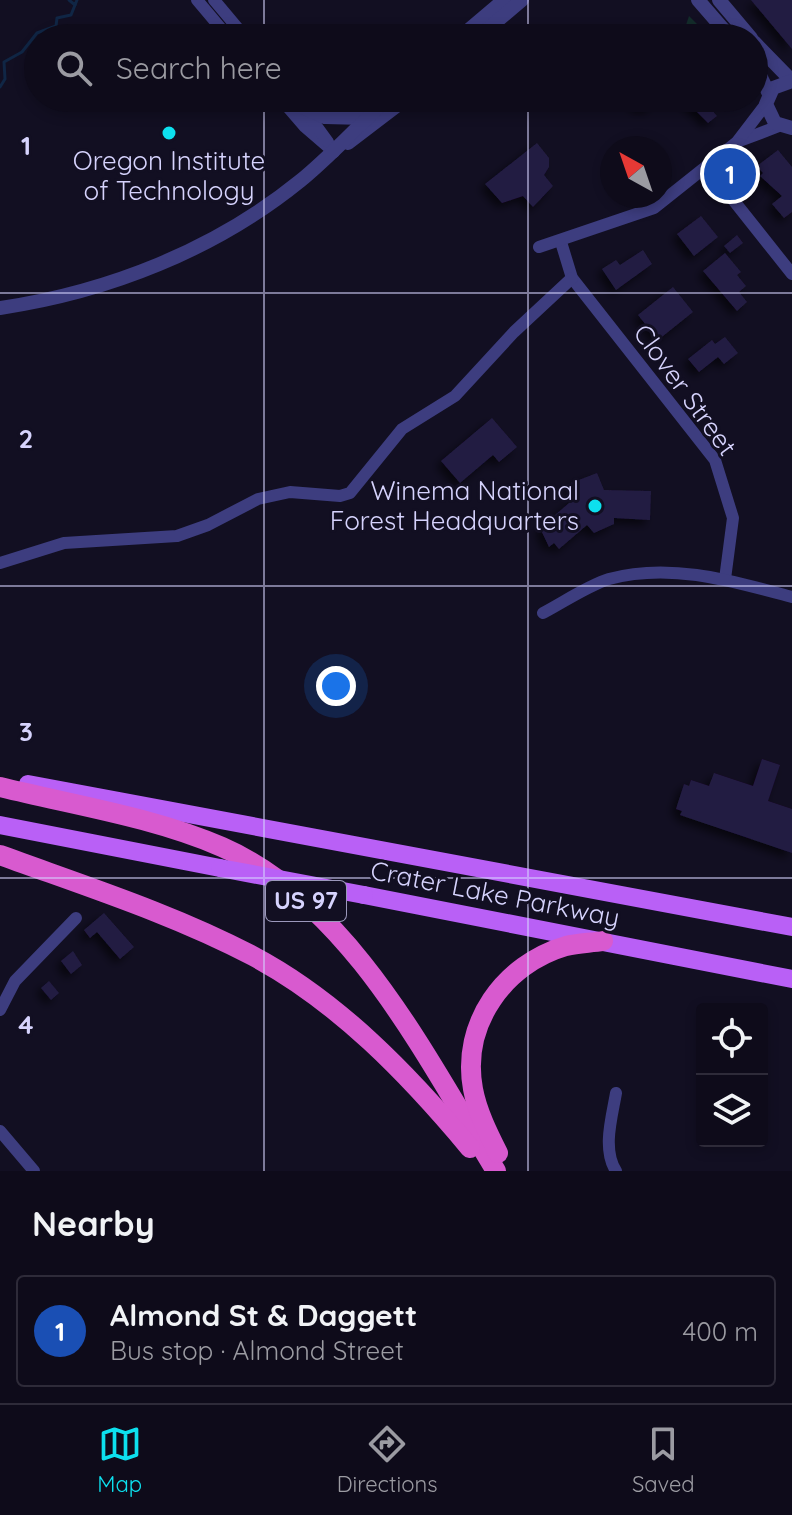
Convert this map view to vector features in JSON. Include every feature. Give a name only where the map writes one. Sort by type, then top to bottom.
[{"type":"highway","name":"US 97","points":[[0,787],[194,836],[258,865],[297,892],[373,976],[496,1171]]},
{"type":"highway","name":"US 97","points":[[0,855],[188,925],[256,957],[307,991],[397,1066],[425,1094],[487,1171]]},
{"type":"highway","points":[[506,1171],[484,1124],[473,1089],[472,1056],[477,1023],[492,998],[513,975],[566,946],[603,941]]},
{"type":"main road","name":"Crater Lake Parkway","points":[[0,779],[792,927]]},
{"type":"main road","name":"Crater Lake Parkway","points":[[0,825],[792,979]]},
{"type":"main road","points":[[771,974],[792,972]]},
{"type":"street","points":[[197,0],[217,24]]},
{"type":"street","points":[[214,0],[234,24]]},
{"type":"street","points":[[476,24],[504,0]]},
{"type":"street","points":[[494,24],[522,0]]},
{"type":"street","points":[[698,0],[719,24]]},
{"type":"street","points":[[719,0],[739,24]]},
{"type":"street","points":[[768,56],[792,81]]},
{"type":"street","points":[[788,128],[769,115],[768,99],[779,84],[792,81]]},
{"type":"street","points":[[292,112],[334,152]]},
{"type":"street","points":[[306,112],[334,152]]},
{"type":"street","points":[[316,112],[325,117],[365,118]]},
{"type":"street","points":[[334,152],[372,112]]},
{"type":"street","points":[[0,308],[106,285],[228,231],[264,208],[391,112]]},
{"type":"street","points":[[539,247],[654,208],[737,142],[759,112]]},
{"type":"street","points":[[737,142],[788,128]]},
{"type":"street","points":[[707,167],[792,274]]},
{"type":"street","name":"Clover Street","points":[[561,242],[572,278],[715,460],[733,518],[725,579]]},
{"type":"street","points":[[0,563],[64,543],[177,536],[208,525],[258,499],[290,492],[340,496],[350,493],[402,429],[455,396],[514,332],[572,278]]},
{"type":"street","points":[[543,613],[609,579],[668,572],[725,579],[792,597]]},
{"type":"street","points":[[0,1010],[15,981],[76,918]]},
{"type":"street","points":[[616,1093],[609,1130],[610,1161],[616,1171]]},
{"type":"street","points":[[0,1131],[34,1171]]},
{"type":"green space","points":[[689,16],[697,24],[686,24]]},
{"type":"building","points":[[751,0],[792,0],[792,49]]},
{"type":"building","points":[[697,112],[714,112],[717,116],[708,123]]},
{"type":"building","points":[[537,143],[549,158],[549,167],[544,175],[553,186],[533,207],[523,196],[502,203],[485,184]]},
{"type":"building","points":[[778,150],[792,167],[792,212],[784,218],[772,204],[782,196],[760,176],[763,173],[757,166]]},
{"type":"building","points":[[701,216],[718,237],[694,256],[677,234]]},
{"type":"building","points":[[737,235],[743,243],[730,253],[724,246]]},
{"type":"building","points":[[643,250],[652,264],[616,290],[602,269],[616,260],[620,265]]},
{"type":"building","points":[[725,253],[741,272],[737,275],[746,286],[739,292],[747,302],[737,311],[703,271]]},
{"type":"building","points":[[673,287],[693,312],[658,340],[638,315]]},
{"type":"building","points":[[725,337],[738,353],[724,364],[718,357],[699,372],[688,359],[712,340],[715,344]]},
{"type":"building","points":[[492,418],[517,447],[499,462],[493,455],[460,483],[441,461]]},
{"type":"building","points":[[597,473],[604,490],[651,491],[650,520],[614,518],[614,524],[594,533],[587,525],[559,549],[554,543],[549,547],[540,528],[576,497],[571,483]]},
{"type":"building","points":[[762,759],[780,765],[768,801],[792,809],[792,853],[680,815],[682,811],[676,809],[684,784],[689,786],[691,780],[709,786],[714,773],[753,786]]},
{"type":"building","points":[[104,913],[134,947],[120,959],[97,932],[90,938],[84,930]]},
{"type":"building","points":[[73,951],[82,965],[71,974],[61,961]]},
{"type":"building","points":[[49,981],[59,993],[51,1000],[41,988]]},
{"type":"waterway","points":[[69,0],[75,5],[77,0]]},
{"type":"waterway","points":[[56,24],[57,18],[71,15],[75,5]]},
{"type":"waterway","points":[[0,87],[5,79],[4,62],[24,49]]},
{"type":"place","name":"Oregon Institute of Technology","points":[[169,133]]},
{"type":"place","name":"Almond St & Daggett","points":[[730,174]]},
{"type":"place","name":"Winema National Forest Headquarters","points":[[595,506]]}]
